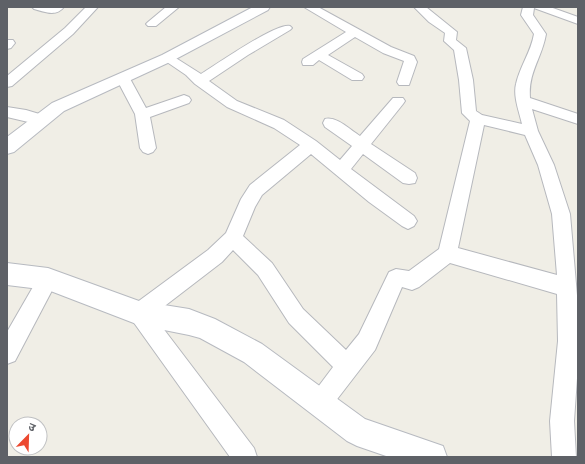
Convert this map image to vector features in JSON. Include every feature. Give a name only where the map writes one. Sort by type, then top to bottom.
[{"type":"main road","points":[[7,147],[58,107],[167,58],[261,7]]},
{"type":"main road","points":[[7,274],[48,279],[139,313],[189,322],[223,335],[253,353],[358,431],[432,457]]},
{"type":"street","points":[[38,7],[55,10],[58,7]]},
{"type":"street","points":[[7,83],[69,31],[92,7]]},
{"type":"street","points":[[152,24],[173,7]]},
{"type":"street","points":[[310,7],[354,32],[410,59],[411,62],[404,82]]},
{"type":"street","points":[[420,7],[438,24],[450,32],[450,41],[460,48],[467,85],[469,113],[478,119],[531,131]]},
{"type":"street","points":[[529,7],[527,16],[538,30],[540,39],[522,85],[523,101],[531,131],[546,164],[561,214],[567,287],[570,426],[564,457]]},
{"type":"street","points":[[539,7],[578,20]]},
{"type":"street","points":[[200,81],[244,52],[286,28]]},
{"type":"street","points":[[308,62],[354,32]]},
{"type":"street","points":[[319,55],[357,77]]},
{"type":"street","points":[[167,58],[191,72],[200,81],[232,104],[279,124],[311,145],[408,221]]},
{"type":"street","points":[[123,78],[142,114],[148,148]]},
{"type":"street","points":[[142,114],[184,100]]},
{"type":"street","points":[[341,170],[398,101]]},
{"type":"street","points":[[523,101],[578,119]]},
{"type":"street","points":[[7,112],[26,115],[41,120]]},
{"type":"street","points":[[320,403],[337,377],[367,342],[396,278],[412,281],[447,254],[478,119]]},
{"type":"street","points":[[330,122],[410,178]]},
{"type":"street","points":[[245,457],[139,313],[205,264],[232,238],[250,198],[311,145]]},
{"type":"street","points":[[232,238],[265,269],[296,316],[347,366]]},
{"type":"street","points":[[447,254],[567,287]]},
{"type":"street","points":[[7,354],[48,279]]}]
